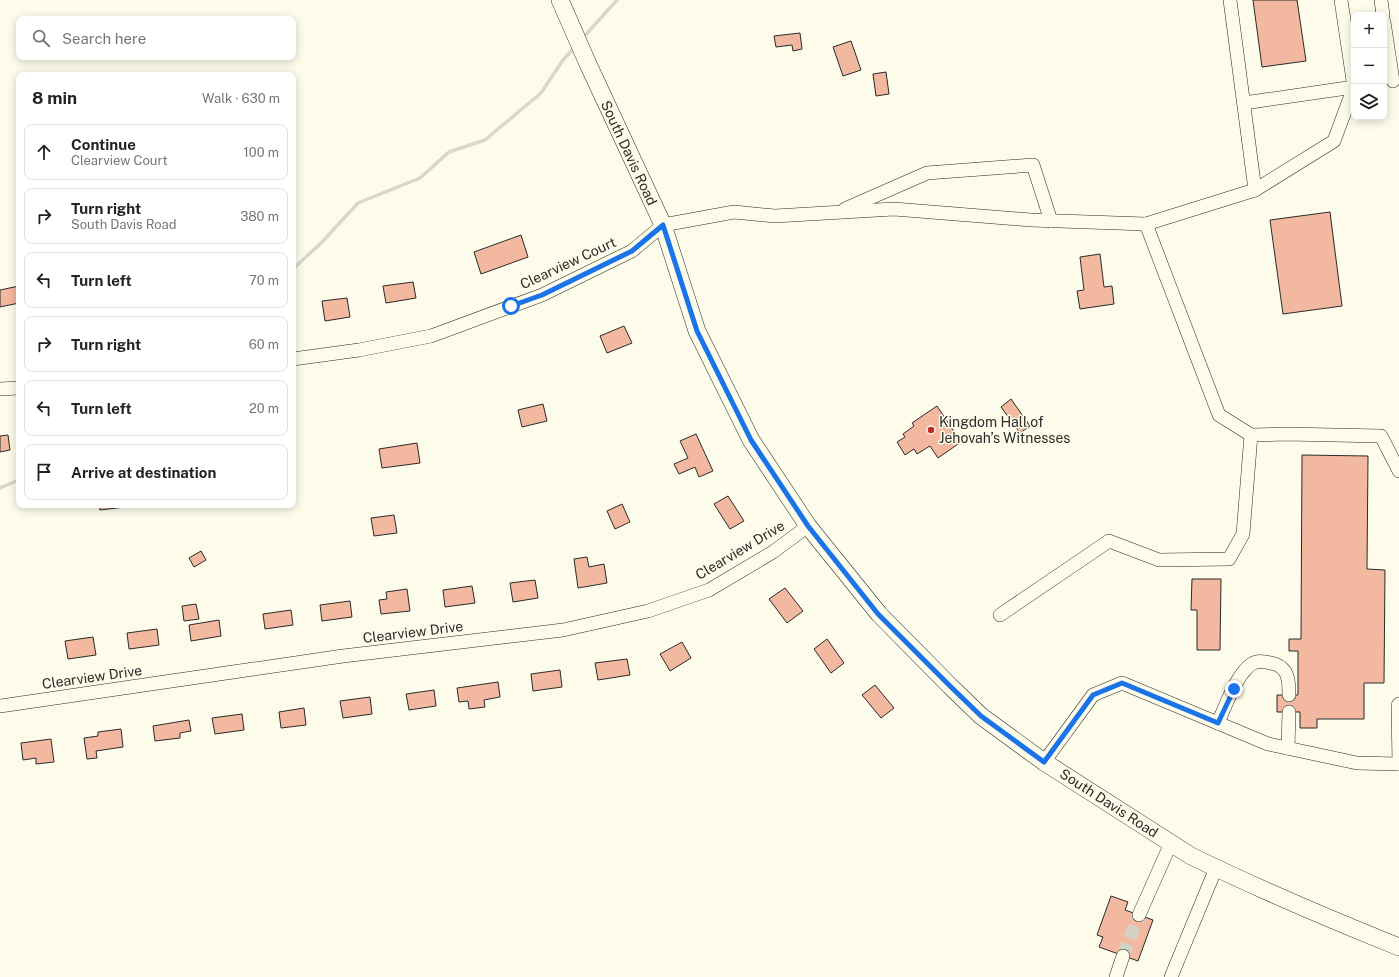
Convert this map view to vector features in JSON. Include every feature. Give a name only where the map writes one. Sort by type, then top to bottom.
[{"type":"main road","name":"South Davis Road","points":[[560,0],[663,225],[697,331],[751,440],[808,526],[878,614],[981,716],[1044,762],[1191,856],[1341,924],[1399,947]]},
{"type":"street","points":[[1230,0],[1255,190]]},
{"type":"street","points":[[1341,0],[1354,84]]},
{"type":"street","points":[[1381,0],[1383,12]]},
{"type":"street","points":[[1387,44],[1392,81]]},
{"type":"street","points":[[1244,103],[1351,87]]},
{"type":"street","points":[[663,225],[734,212],[775,216],[894,209],[1051,221],[1146,224],[1255,190],[1334,141],[1351,95]]},
{"type":"street","points":[[837,212],[927,173],[1033,165],[1051,221]]},
{"type":"street","points":[[1146,224],[1219,414],[1251,435],[1287,434],[1381,436],[1399,471]]},
{"type":"street","name":"Clearview Court","points":[[296,359],[359,350],[431,336],[548,291],[632,251],[663,225]]},
{"type":"street","points":[[0,389],[16,388]]},
{"type":"street","points":[[1000,615],[1109,541],[1159,560],[1229,559],[1243,534],[1251,435]]},
{"type":"street","name":"Clearview Drive","points":[[0,706],[344,656],[563,630],[648,611],[709,590],[773,552],[808,526]]},
{"type":"street","points":[[1218,723],[1241,674],[1249,665],[1257,662],[1266,662],[1280,666],[1284,670],[1289,682],[1289,695]]},
{"type":"street","points":[[1044,762],[1093,695],[1122,683],[1268,744],[1357,763],[1399,764],[1399,704]]},
{"type":"street","points":[[1288,748],[1289,712]]},
{"type":"street","points":[[1139,914],[1171,843]]},
{"type":"street","points":[[1171,977],[1216,868]]},
{"type":"street","points":[[1116,977],[1123,956]]},
{"type":"building","points":[[1253,0],[1297,0],[1306,61],[1262,67]]},
{"type":"building","points":[[800,33],[802,49],[793,51],[792,45],[776,47],[774,36]]},
{"type":"building","points":[[851,41],[861,70],[843,76],[833,47]]},
{"type":"building","points":[[886,72],[889,94],[876,96],[873,74]]},
{"type":"building","points":[[1330,212],[1342,306],[1283,314],[1270,220]]},
{"type":"building","points":[[521,235],[528,257],[481,274],[474,252]]},
{"type":"building","points":[[1100,254],[1104,287],[1112,286],[1114,304],[1080,309],[1077,291],[1084,290],[1080,257]]},
{"type":"building","points":[[413,282],[416,298],[386,303],[383,286]]},
{"type":"building","points":[[16,287],[16,304],[0,307],[0,290]]},
{"type":"building","points":[[347,298],[350,317],[325,321],[322,301]]},
{"type":"building","points":[[624,326],[632,343],[607,353],[600,336]]},
{"type":"building","points":[[1011,399],[1030,426],[1020,433],[1001,407]]},
{"type":"building","points":[[543,404],[547,421],[522,427],[518,410]]},
{"type":"building","name":"Kingdom Hall of Jehovah’s Witnesses","points":[[937,406],[961,442],[938,458],[930,446],[917,454],[914,449],[905,455],[897,442],[905,437],[903,434],[914,426],[912,423]]},
{"type":"building","points":[[696,434],[713,471],[699,477],[695,467],[679,474],[674,464],[688,458],[680,441]]},
{"type":"building","points":[[8,435],[10,450],[0,452],[0,436]]},
{"type":"building","points":[[417,443],[420,463],[382,468],[379,449]]},
{"type":"building","points":[[1302,455],[1368,456],[1367,569],[1385,570],[1384,683],[1364,683],[1364,719],[1317,719],[1317,728],[1300,728],[1300,712],[1277,712],[1277,695],[1298,695],[1298,651],[1289,651],[1289,639],[1301,639]]},
{"type":"building","points":[[728,496],[744,521],[730,529],[714,504]]},
{"type":"building","points":[[622,504],[630,522],[615,529],[607,511]]},
{"type":"building","points":[[100,508],[117,508],[100,510]]},
{"type":"building","points":[[394,515],[397,533],[374,536],[371,518]]},
{"type":"building","points":[[201,551],[206,560],[194,567],[189,558]]},
{"type":"building","points":[[587,557],[589,567],[604,564],[607,583],[578,588],[574,559]]},
{"type":"building","points":[[1192,579],[1221,579],[1220,650],[1197,650],[1197,610],[1191,610]]},
{"type":"building","points":[[535,580],[538,598],[513,602],[510,583]]},
{"type":"building","points":[[472,586],[475,603],[445,607],[443,590]]},
{"type":"building","points":[[785,588],[803,611],[787,623],[769,599]]},
{"type":"building","points":[[407,589],[410,611],[381,614],[379,600],[387,599],[386,592]]},
{"type":"building","points":[[350,601],[352,617],[322,621],[320,605]]},
{"type":"building","points":[[196,604],[199,619],[184,621],[182,606]]},
{"type":"building","points":[[291,610],[293,625],[265,629],[263,614]]},
{"type":"building","points":[[219,620],[221,636],[191,641],[189,625]]},
{"type":"building","points":[[157,629],[159,645],[129,649],[127,633]]},
{"type":"building","points":[[93,637],[96,655],[68,659],[65,641]]},
{"type":"building","points":[[827,639],[844,663],[831,673],[814,649]]},
{"type":"building","points":[[682,642],[691,658],[670,671],[660,654]]},
{"type":"building","points":[[627,659],[630,675],[598,680],[595,663]]},
{"type":"building","points":[[560,670],[562,687],[533,691],[531,674]]},
{"type":"building","points":[[498,682],[500,697],[484,700],[485,707],[469,709],[468,701],[459,702],[457,688]]},
{"type":"building","points":[[875,685],[894,708],[881,718],[862,695]]},
{"type":"building","points":[[434,690],[436,706],[409,710],[406,694]]},
{"type":"building","points":[[370,697],[372,714],[343,718],[340,701]]},
{"type":"building","points":[[304,708],[306,725],[281,728],[279,712]]},
{"type":"building","points":[[242,714],[244,730],[215,734],[212,718]]},
{"type":"building","points":[[189,720],[191,731],[180,733],[180,738],[155,741],[153,726]]},
{"type":"building","points":[[121,729],[123,747],[96,751],[97,758],[87,759],[84,738],[98,736],[98,732]]},
{"type":"building","points":[[51,739],[54,762],[36,764],[36,758],[23,760],[21,743]]},
{"type":"building","points":[[1111,896],[1128,902],[1125,910],[1153,920],[1138,961],[1099,947],[1103,937],[1097,935]]},
{"type":"waterway","points":[[582,39],[617,0]]},
{"type":"waterway","points":[[296,266],[322,242],[358,203],[420,178],[449,152],[485,140],[541,93],[563,60],[575,47]]},
{"type":"waterway","points":[[0,488],[16,481]]},
{"type":"tunnel","points":[[1123,956],[1139,915]]},
{"type":"place","name":"Kingdom Hall of Jehovah’s Witnesses","points":[[931,430]]},
{"type":"route","points":[[511,306],[542,295],[632,251],[663,225],[697,331],[751,440],[808,526],[830,551],[878,614],[981,716],[1044,762],[1093,695],[1122,683],[1218,723],[1234,689]]}]
